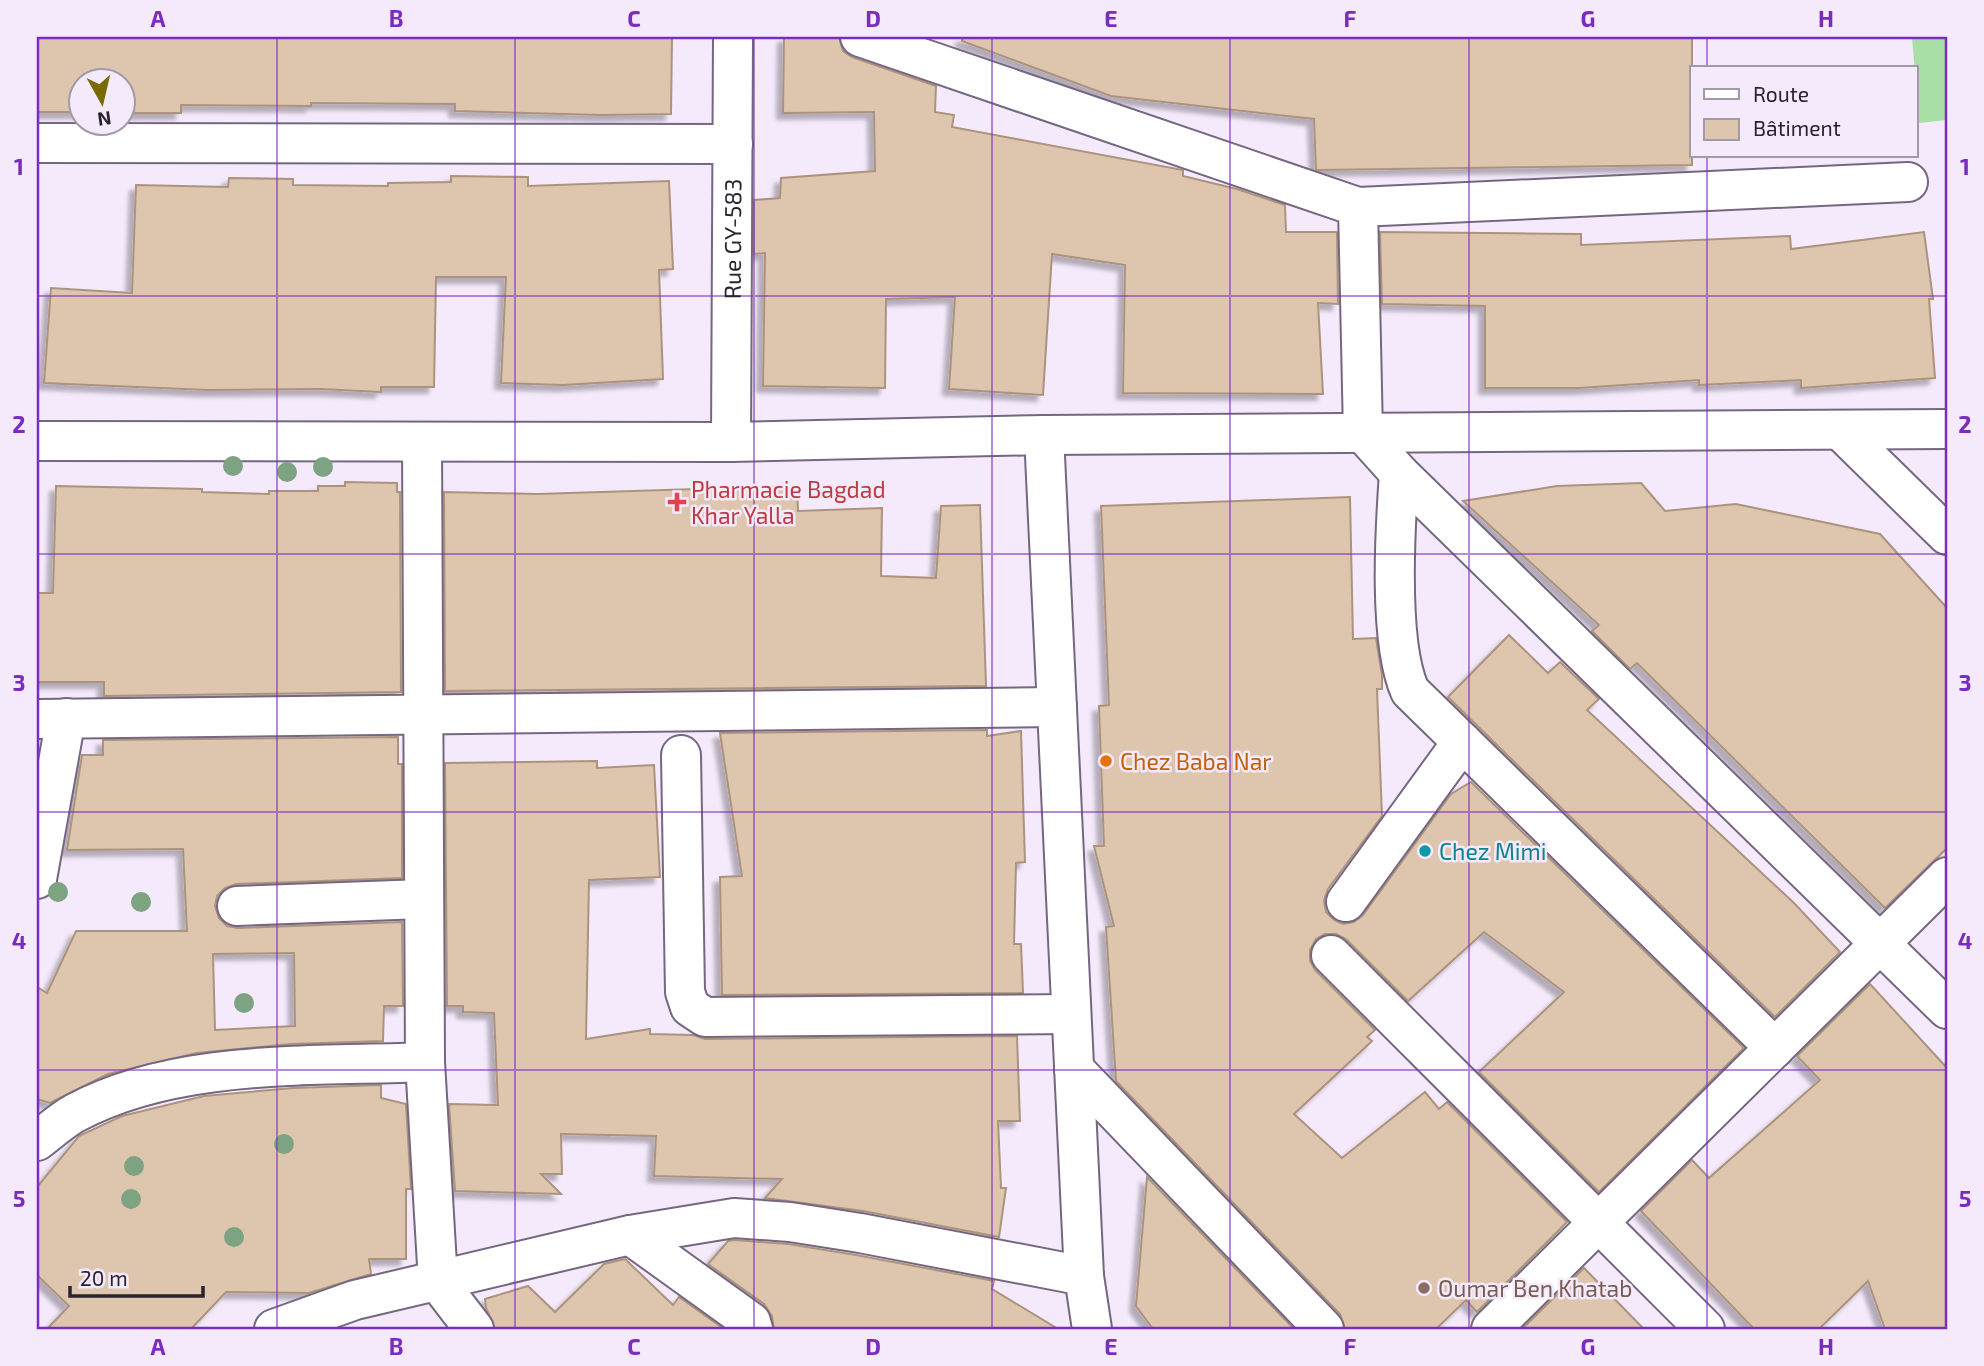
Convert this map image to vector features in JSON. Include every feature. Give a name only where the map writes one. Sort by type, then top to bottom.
[{"type":"street","name":"Rue GY-583","points":[[731,442],[733,37]]},
{"type":"street","points":[[860,37],[1358,206],[1908,182]]},
{"type":"street","points":[[37,144],[733,144]]},
{"type":"street","points":[[1358,206],[1363,433],[1399,473],[1947,1009]]},
{"type":"street","points":[[37,441],[731,442],[1044,435],[1947,429]]},
{"type":"street","points":[[1840,430],[1947,535]]},
{"type":"street","points":[[1044,435],[1084,1276],[1092,1329]]},
{"type":"street","points":[[422,442],[425,1062],[438,1282],[474,1329]]},
{"type":"street","points":[[1399,473],[1395,527],[1402,673],[1410,691],[1774,1048]]},
{"type":"street","points":[[37,879],[52,718],[1057,707]]},
{"type":"street","points":[[1346,902],[1462,742]]},
{"type":"street","points":[[681,755],[685,992],[690,1007],[705,1017],[1071,1014]]},
{"type":"street","points":[[1491,1329],[1947,877]]},
{"type":"street","points":[[237,906],[423,899]]},
{"type":"street","points":[[1331,955],[1705,1329]]},
{"type":"street","points":[[37,1141],[74,1113],[142,1086],[212,1072],[425,1062]]},
{"type":"street","points":[[1074,1069],[1324,1329]]},
{"type":"street","points":[[274,1329],[355,1300],[630,1235],[734,1218],[790,1222],[1084,1276]]},
{"type":"street","points":[[630,1235],[751,1322],[752,1329]]},
{"type":"green space","points":[[1912,37],[1947,37],[1947,120],[1919,123],[1918,66],[1914,66]]},
{"type":"building","points":[[37,37],[672,37],[671,114],[455,111],[455,104],[311,103],[311,106],[181,105],[181,113],[136,113],[136,66],[66,66],[66,112],[37,112]]},
{"type":"building","points":[[784,37],[839,37],[843,51],[852,57],[936,86],[935,112],[954,115],[952,127],[1183,170],[1183,176],[1237,189],[1285,205],[1286,232],[1337,232],[1338,304],[1318,303],[1323,394],[1123,393],[1125,265],[1052,254],[1043,395],[949,389],[955,297],[886,299],[885,388],[763,386],[765,253],[754,254],[754,200],[780,198],[781,178],[875,171],[874,112],[783,113]]},
{"type":"building","points":[[962,37],[1692,37],[1692,165],[1316,170],[1314,119],[1111,96],[962,41]]},
{"type":"building","points":[[451,176],[528,177],[528,186],[669,181],[673,269],[659,270],[663,379],[563,385],[501,383],[506,277],[436,277],[434,387],[381,387],[381,392],[321,389],[208,390],[44,383],[51,288],[132,293],[136,185],[228,187],[229,178],[293,179],[293,185],[388,186],[388,183],[451,182]]},
{"type":"building","points":[[1380,232],[1581,234],[1581,245],[1790,236],[1791,249],[1924,232],[1933,299],[1929,299],[1935,378],[1801,388],[1801,380],[1699,385],[1699,380],[1578,388],[1485,388],[1485,306],[1382,304]]},
{"type":"building","points":[[345,482],[397,483],[397,492],[400,492],[401,692],[104,696],[104,682],[37,682],[37,593],[53,593],[56,486],[202,489],[202,492],[269,494],[269,491],[318,491],[318,486],[345,486]]},
{"type":"building","points":[[1641,483],[1665,511],[1736,504],[1880,534],[1947,608],[1947,848],[1885,908],[1637,663],[1630,669],[1592,631],[1599,625],[1463,501],[1557,486]]},
{"type":"building","points":[[797,486],[798,511],[882,508],[881,576],[936,578],[941,506],[980,505],[986,686],[445,691],[444,492],[537,494]]},
{"type":"building","points":[[1350,497],[1353,639],[1376,638],[1382,675],[1382,689],[1377,689],[1382,816],[1328,889],[1324,900],[1326,912],[1343,924],[1354,922],[1363,915],[1451,794],[1471,782],[1744,1048],[1599,1192],[1479,1072],[1564,992],[1484,932],[1408,1001],[1346,939],[1336,934],[1325,934],[1316,939],[1310,950],[1310,961],[1315,970],[1375,1030],[1367,1037],[1372,1041],[1294,1114],[1342,1158],[1425,1092],[1439,1109],[1447,1102],[1567,1222],[1477,1312],[1466,1300],[1436,1329],[1345,1329],[1340,1314],[1116,1081],[1106,927],[1114,926],[1094,846],[1104,846],[1099,706],[1109,705],[1101,506]]},
{"type":"building","points":[[1509,635],[1548,673],[1560,662],[1599,699],[1587,710],[1794,903],[1840,952],[1775,1017],[1448,697]]},
{"type":"building","points":[[987,730],[987,736],[1021,731],[1025,862],[1016,863],[1014,944],[1021,944],[1023,993],[722,995],[720,877],[742,876],[720,733]]},
{"type":"building","points":[[398,737],[398,764],[402,764],[402,878],[236,884],[225,888],[217,896],[215,906],[219,918],[227,926],[238,928],[402,922],[403,1006],[384,1006],[383,1041],[291,1044],[197,1053],[108,1074],[50,1103],[37,1099],[37,987],[47,993],[76,931],[187,931],[183,849],[67,850],[82,755],[103,755],[103,740]],"holes":[[[294,953],[295,1026],[215,1030],[213,954]]]},
{"type":"building","points":[[597,761],[597,768],[654,765],[660,877],[589,880],[586,1039],[650,1029],[650,1034],[693,1035],[705,1039],[1017,1036],[1020,1121],[998,1121],[1001,1188],[1006,1188],[999,1237],[863,1211],[765,1198],[782,1179],[654,1176],[656,1136],[561,1134],[562,1174],[541,1174],[561,1194],[455,1191],[449,1104],[498,1105],[494,1013],[463,1012],[463,1006],[447,1006],[445,763]]},
{"type":"building","points":[[1870,984],[1947,1068],[1947,1329],[1885,1329],[1868,1281],[1819,1329],[1754,1329],[1641,1211],[1692,1160],[1709,1178],[1820,1080],[1797,1056]]},
{"type":"building","points":[[381,1085],[381,1098],[406,1104],[411,1189],[406,1189],[406,1259],[369,1259],[371,1274],[309,1293],[226,1292],[191,1329],[47,1329],[69,1306],[37,1275],[37,1187],[79,1136],[122,1116],[204,1096],[293,1088]]},
{"type":"building","points":[[1147,1177],[1294,1329],[1153,1329],[1136,1306]]},
{"type":"building","points":[[728,1241],[788,1244],[994,1281],[992,1289],[1058,1329],[774,1329],[772,1316],[764,1304],[708,1264]]},
{"type":"building","points":[[625,1259],[673,1305],[679,1297],[724,1329],[495,1329],[485,1299],[528,1286],[555,1312],[604,1264]]},
{"type":"building","points":[[1584,1268],[1644,1329],[1522,1329]]},
{"type":"place","name":"Pharmacie Bagdad Khar Yalla","points":[[677,502]]},
{"type":"place","name":"Chez Baba Nar","points":[[1106,761]]},
{"type":"place","name":"Chez Mimi","points":[[1425,851]]},
{"type":"place","name":"Oumar Ben Khatab","points":[[1424,1288]]}]
